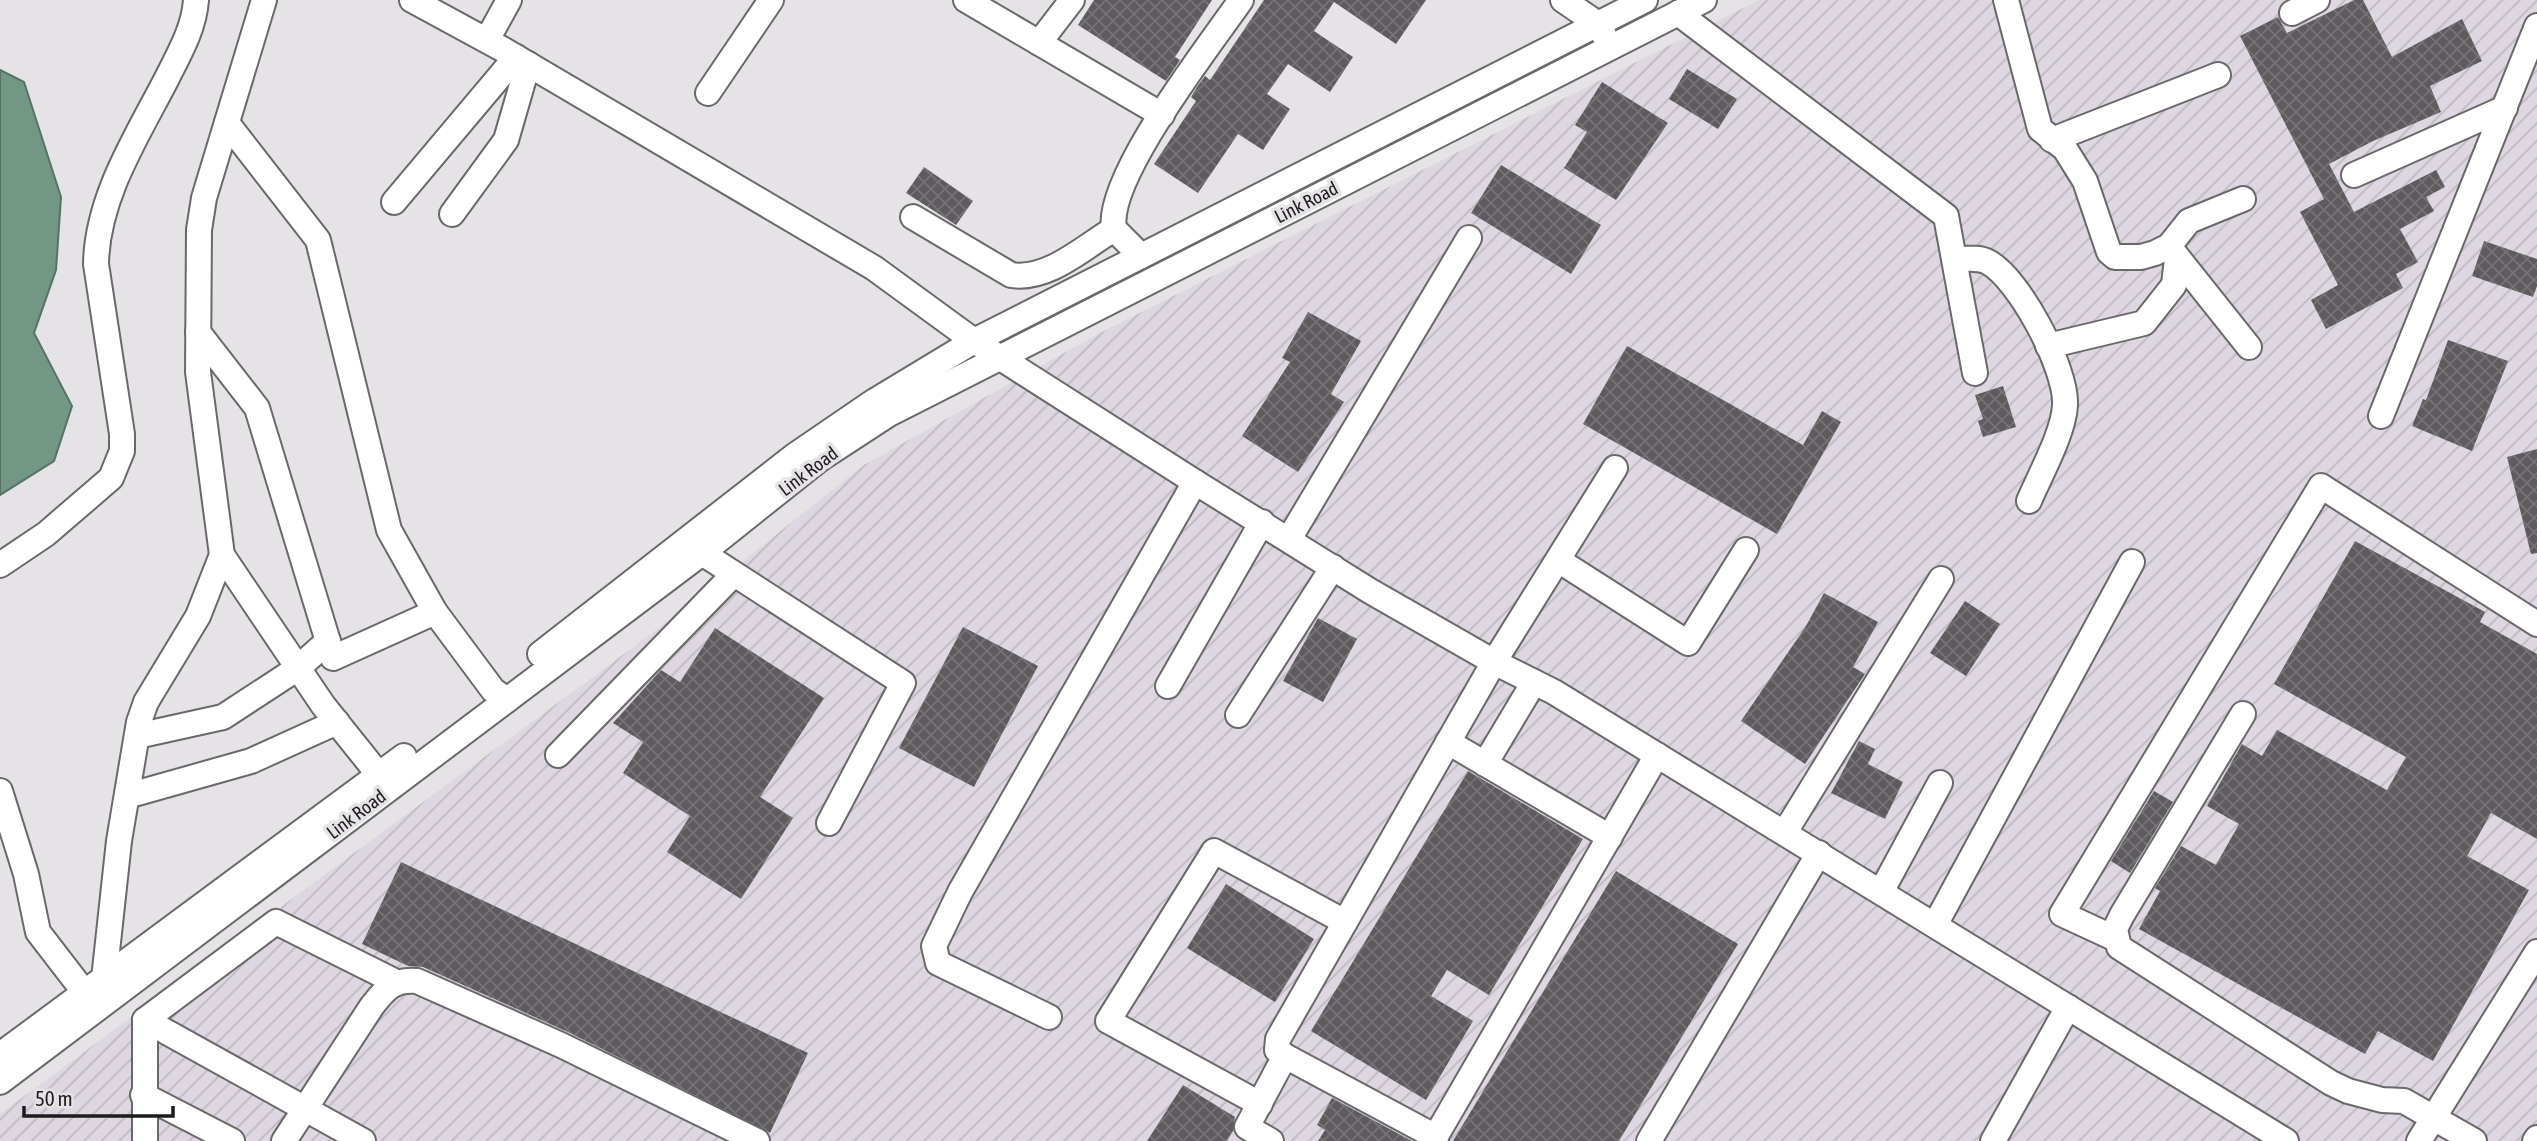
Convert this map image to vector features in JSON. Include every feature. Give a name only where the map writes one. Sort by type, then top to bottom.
[{"type":"street","points":[[0,565],[46,534],[111,478],[118,462],[122,434],[96,264],[96,238],[102,215],[128,153],[184,45],[196,0]]},
{"type":"street","points":[[264,0],[204,198],[199,230],[198,372],[222,555],[298,668],[379,775]]},
{"type":"street","points":[[486,40],[509,0]]},
{"type":"street","points":[[708,93],[771,0]]},
{"type":"street","points":[[967,0],[1162,115]]},
{"type":"street","points":[[1040,43],[1072,0]]},
{"type":"street","points":[[1141,256],[1114,229],[1115,204],[1125,180],[1162,115],[1241,0]]},
{"type":"street","points":[[1563,0],[1598,24],[1611,47]]},
{"type":"street","name":"Link Road","points":[[0,1082],[500,695],[794,456],[873,402],[974,341],[1645,0]]},
{"type":"street","name":"Link Road","points":[[0,1055],[379,775],[500,695],[702,554],[820,459],[889,414],[1704,0]]},
{"type":"street","points":[[2006,0],[2040,129],[2065,149],[2085,181],[2109,252],[2115,257],[2141,257],[2173,252]]},
{"type":"street","points":[[2292,13],[2317,0]]},
{"type":"street","points":[[427,4],[874,268],[974,341],[1332,567],[1494,662],[1534,682],[1785,832],[2286,1141]]},
{"type":"street","points":[[1678,13],[1941,209],[1950,226],[1975,373]]},
{"type":"street","points":[[2381,416],[2537,26]]},
{"type":"street","points":[[394,202],[522,60]]},
{"type":"street","points":[[452,214],[506,140],[522,60]]},
{"type":"street","points":[[2052,140],[2218,75]]},
{"type":"street","points":[[2354,175],[2505,108]]},
{"type":"street","points":[[227,123],[318,240],[389,530],[435,612],[500,695]]},
{"type":"street","points":[[2048,346],[2144,323],[2174,285],[2173,252],[2189,221],[2243,199]]},
{"type":"street","points":[[913,217],[1011,275],[1021,276],[1043,272],[1114,229]]},
{"type":"street","points":[[1289,539],[1469,237]]},
{"type":"street","points":[[2173,252],[2220,306],[2249,347]]},
{"type":"street","points":[[1956,258],[1984,259],[1998,268],[2035,318],[2059,369],[2066,404],[2064,415],[2029,500]]},
{"type":"street","points":[[198,332],[257,408],[333,658],[435,612]]},
{"type":"street","points":[[1615,468],[1494,662],[1278,1039],[1277,1050],[1435,1139],[1657,755]]},
{"type":"street","points":[[1049,1017],[938,963],[934,946],[960,892],[1195,482]]},
{"type":"street","points":[[2116,939],[2062,915],[2322,486],[2537,624]]},
{"type":"street","points":[[1168,686],[1262,522]]},
{"type":"street","points":[[1558,560],[1688,643],[1746,550]]},
{"type":"street","points":[[702,554],[902,683],[829,823]]},
{"type":"street","points":[[95,986],[136,736],[146,702],[198,616],[222,555]]},
{"type":"street","points":[[1935,925],[2132,562]]},
{"type":"street","points":[[1238,715],[1332,567]]},
{"type":"street","points":[[558,755],[734,574]]},
{"type":"street","points":[[1785,832],[1941,579]]},
{"type":"street","points":[[136,736],[223,717],[298,668],[328,641]]},
{"type":"street","points":[[1485,764],[1534,682]]},
{"type":"street","points":[[2243,715],[2122,915],[2115,929],[2116,939],[2126,954],[2331,1083],[2348,1091],[2404,1101],[2474,1141]]},
{"type":"street","points":[[127,796],[251,761],[337,722]]},
{"type":"street","points":[[1448,742],[1609,837]]},
{"type":"street","points":[[1881,892],[1940,782]]},
{"type":"street","points":[[0,791],[26,874],[38,932],[95,986]]},
{"type":"street","points":[[1260,1104],[1108,1021],[1214,851],[1345,922]]},
{"type":"street","points":[[1649,1141],[1819,853]]},
{"type":"street","points":[[145,1020],[276,922],[396,982],[417,981],[561,1045],[757,1141]]},
{"type":"street","points":[[2419,1141],[2537,952]]},
{"type":"street","points":[[284,1141],[372,1006],[396,982]]},
{"type":"street","points":[[1993,1141],[2068,1007]]},
{"type":"street","points":[[145,1020],[145,1141]]},
{"type":"street","points":[[145,1020],[363,1141]]},
{"type":"street","points":[[1271,1141],[1247,1127],[1286,1056]]},
{"type":"street","points":[[143,1095],[232,1141]]},
{"type":"shaded area","points":[[1759,0],[2537,0],[2537,1141],[0,1141],[0,1114],[643,640],[864,465],[1100,333]]},
{"type":"shaded area","points":[[0,70],[24,82],[61,197],[56,270],[34,333],[72,406],[54,461],[0,495]]},
{"type":"building","points":[[1094,0],[1212,0],[1175,57],[1180,60],[1166,81],[1078,25]]},
{"type":"building","points":[[1264,0],[1426,0],[1396,44],[1334,2],[1314,31],[1353,57],[1330,92],[1288,64],[1267,94],[1290,109],[1263,150],[1238,134],[1198,193],[1154,164],[1196,101],[1191,97],[1197,87],[1205,76],[1210,80]]},
{"type":"building","points":[[2354,0],[2363,0],[2392,57],[2462,19],[2482,61],[2430,86],[2441,112],[2373,141],[2329,164],[2354,212],[2436,170],[2445,187],[2426,197],[2434,211],[2400,229],[2418,262],[2396,274],[2403,288],[2326,329],[2311,300],[2338,285],[2300,212],[2324,199],[2240,36],[2278,17],[2287,33]]},
{"type":"building","points":[[1687,69],[1737,99],[1718,129],[1669,99]]},
{"type":"building","points":[[1602,82],[1668,123],[1616,200],[1564,168],[1587,132],[1575,125]]},
{"type":"building","points":[[1501,165],[1601,225],[1571,274],[1471,213]]},
{"type":"building","points":[[924,167],[973,201],[956,225],[906,193]]},
{"type":"building","points":[[2484,241],[2537,259],[2537,286],[2533,297],[2472,276]]},
{"type":"building","points":[[1308,312],[1361,341],[1331,394],[1344,402],[1298,472],[1242,436],[1290,362],[1282,358]]},
{"type":"building","points":[[2448,340],[2508,361],[2472,451],[2412,426],[2423,399],[2426,400]]},
{"type":"building","points":[[1627,346],[1803,445],[1822,411],[1841,422],[1777,534],[1583,424]]},
{"type":"building","points":[[2003,386],[2016,427],[1983,437],[1978,421],[1983,419],[1975,395]]},
{"type":"building","points":[[2537,449],[2537,553],[2531,554],[2507,457]]},
{"type":"building","points":[[2355,541],[2485,612],[2480,622],[2537,654],[2537,839],[2491,813],[2467,856],[2529,890],[2433,1061],[2378,1031],[2365,1054],[2139,929],[2160,891],[2155,888],[2181,846],[2216,865],[2239,824],[2207,806],[2242,744],[2262,756],[2277,730],[2387,790],[2406,757],[2274,684]]},
{"type":"building","points":[[1824,593],[1878,622],[1853,667],[1865,674],[1805,764],[1741,721],[1806,626]]},
{"type":"building","points":[[1965,601],[2000,624],[1966,676],[1930,653]]},
{"type":"building","points":[[1318,618],[1357,639],[1323,702],[1283,681]]},
{"type":"building","points":[[963,627],[1038,666],[974,787],[899,748]]},
{"type":"building","points":[[715,628],[824,698],[760,797],[793,818],[741,899],[667,852],[690,816],[623,773],[643,742],[613,723],[661,670],[680,682]]},
{"type":"building","points":[[1859,741],[1875,749],[1868,764],[1903,782],[1885,819],[1831,793]]},
{"type":"building","points":[[1468,771],[1583,839],[1489,995],[1447,970],[1431,996],[1473,1021],[1426,1100],[1311,1031]]},
{"type":"building","points":[[2154,791],[2173,802],[2130,873],[2111,861]]},
{"type":"building","points":[[401,862],[808,1053],[770,1133],[568,1032],[423,967],[408,966],[362,944]]},
{"type":"building","points":[[1616,871],[1738,944],[1619,1141],[1453,1141]]},
{"type":"building","points":[[1226,884],[1314,939],[1275,1002],[1187,948]]},
{"type":"building","points":[[1183,1085],[1235,1117],[1233,1131],[1227,1141],[1147,1141]]},
{"type":"building","points":[[1332,1098],[1412,1141],[1318,1141],[1325,1130],[1317,1125]]}]
